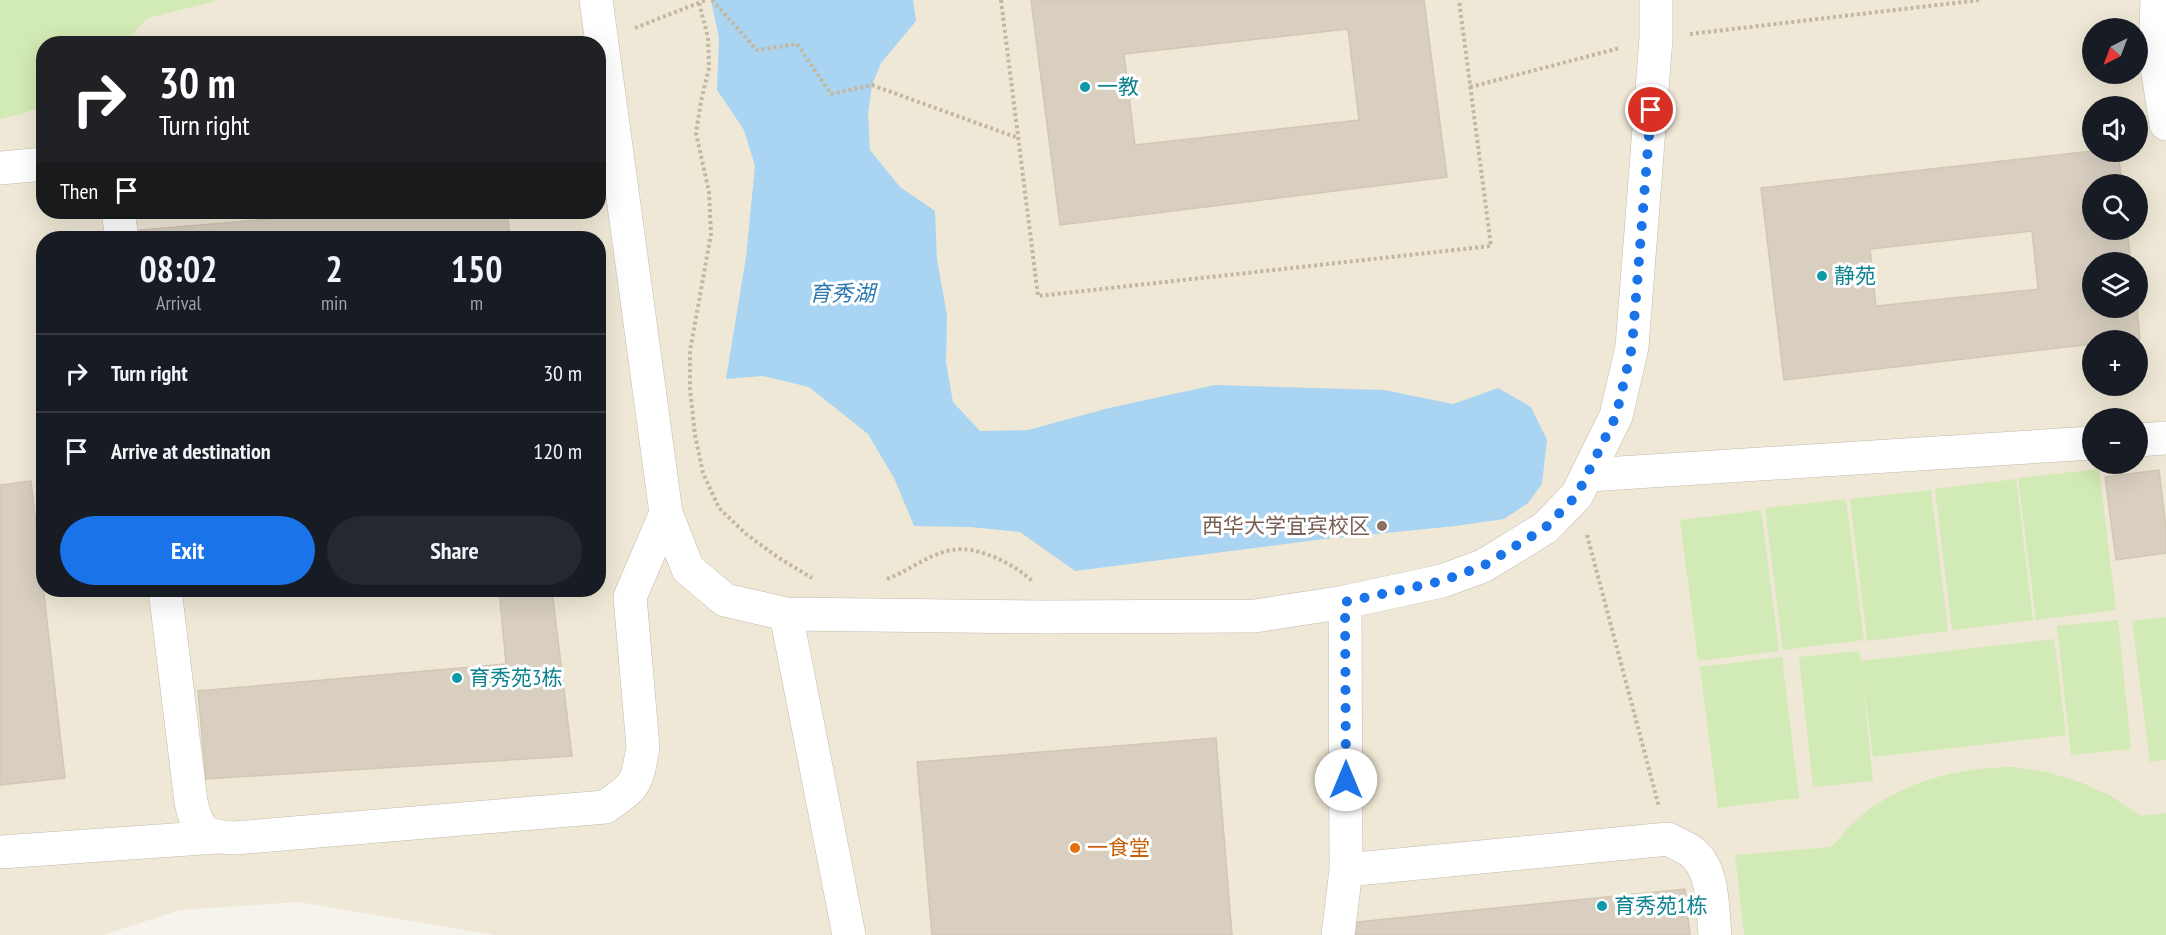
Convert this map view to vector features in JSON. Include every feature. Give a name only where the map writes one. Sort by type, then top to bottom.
[{"type":"street","points":[[593,36],[596,0]]},
{"type":"street","points":[[606,126],[666,513],[688,569],[725,600],[786,614],[1045,617],[1255,616],[1345,602],[1442,581],[1483,566],[1545,528],[1582,485],[1616,416],[1632,347],[1656,38],[1656,0]]},
{"type":"street","points":[[2157,0],[2155,55],[2166,124]]},
{"type":"street","points":[[0,168],[36,165]]},
{"type":"street","points":[[2148,439],[2166,438]]},
{"type":"street","points":[[1582,485],[2082,444]]},
{"type":"street","points":[[0,852],[217,837],[235,838],[605,807],[633,786],[639,771],[643,747],[630,597],[666,513]]},
{"type":"street","points":[[166,597],[195,821],[205,833],[217,837]]},
{"type":"street","points":[[1338,935],[1346,870],[1345,602]]},
{"type":"street","points":[[786,614],[849,935]]},
{"type":"street","points":[[1346,870],[1668,839],[1691,851],[1705,867],[1710,886],[1715,935]]},
{"type":"path","points":[[606,37],[706,0]]},
{"type":"path","points":[[712,0],[757,50],[797,44],[831,94],[872,85],[1018,138]]},
{"type":"path","points":[[1001,0],[1038,296],[1491,246],[1459,0]]},
{"type":"path","points":[[1470,87],[1656,38],[1980,0]]},
{"type":"path","points":[[699,3],[708,37],[709,68],[696,133],[709,192],[711,234],[690,351],[690,389],[702,473],[719,508],[746,534],[779,558],[814,579]]},
{"type":"path","points":[[1582,485],[1668,839]]},
{"type":"path","points":[[885,580],[928,558],[953,550],[979,552],[1001,560],[1028,577],[1045,595],[1045,617]]},
{"type":"shaded area","name":"西华大学宜宾校区","points":[[0,0],[2166,0],[2166,935],[494,935],[299,902],[180,910],[103,935],[0,935]]},
{"type":"green space","points":[[0,0],[215,0],[148,18],[131,36],[36,36],[36,109],[0,119]]},
{"type":"green space","points":[[2082,471],[2082,474],[2100,474],[2116,610],[2036,620],[2018,478]]},
{"type":"green space","points":[[2016,479],[2033,620],[1952,630],[1935,489]]},
{"type":"green space","points":[[1931,490],[1948,631],[1867,641],[1850,499]]},
{"type":"green space","points":[[1846,499],[1864,640],[1783,650],[1765,508]]},
{"type":"green space","points":[[1761,510],[1779,651],[1698,661],[1680,520]]},
{"type":"green space","points":[[2166,617],[2166,760],[2150,762],[2132,621]]},
{"type":"green space","points":[[2118,620],[2131,749],[2071,755],[2057,626]]},
{"type":"green space","points":[[2054,639],[2066,735],[1873,757],[1862,674],[1873,781],[1813,787],[1799,657],[1859,651],[1861,661]]},
{"type":"green space","points":[[1782,657],[1799,798],[1718,808],[1700,667]]},
{"type":"green space","points":[[2013,767],[2047,772],[2080,782],[2111,796],[2140,816],[2166,813],[2166,935],[1744,935],[1735,855],[1831,847],[1853,823],[1870,809],[1908,788],[1948,774]]},
{"type":"water","name":"育秀湖","points":[[711,0],[913,0],[916,21],[881,63],[872,85],[868,114],[870,150],[900,187],[935,211],[937,260],[947,315],[946,362],[953,402],[980,431],[1028,430],[1109,408],[1215,385],[1384,390],[1453,404],[1498,388],[1531,407],[1547,440],[1542,484],[1528,503],[1504,519],[1324,539],[1075,571],[1020,532],[970,527],[914,526],[894,478],[868,434],[809,387],[763,376],[726,379],[746,257],[755,166],[744,130],[717,90],[719,38]]},
{"type":"building","name":"一教","points":[[1031,0],[1424,0],[1447,177],[1060,225]],"holes":[[[1348,29],[1359,120],[1135,145],[1124,54]]]},
{"type":"building","name":"静苑","points":[[2082,152],[2082,162],[2119,162],[2121,174],[2082,174],[2082,240],[2128,240],[2130,252],[2082,252],[2082,318],[2138,318],[2139,330],[2082,330],[2082,345],[1784,380],[1761,188]],"holes":[[[2032,231],[2038,289],[1876,306],[1870,249]]]},
{"type":"building","points":[[270,219],[508,219],[509,231],[129,231]]},
{"type":"building","points":[[2159,470],[2166,528],[2166,553],[2116,560],[2105,477],[2148,474],[2148,471]]},
{"type":"building","points":[[31,481],[36,525],[36,597],[44,597],[65,778],[0,785],[0,485]]},
{"type":"building","name":"育秀苑3栋","points":[[500,597],[553,597],[572,756],[206,779],[198,691],[506,664]]},
{"type":"building","name":"一食堂","points":[[1216,738],[1232,935],[932,935],[917,762]]},
{"type":"building","name":"育秀苑1栋","points":[[1685,889],[1690,935],[1349,935],[1348,923]]},
{"type":"place","name":"一教","points":[[1085,87]]},
{"type":"place","name":"静苑","points":[[1822,276]]},
{"type":"place","name":"西华大学宜宾校区","points":[[1382,526]]},
{"type":"place","name":"育秀苑3栋","points":[[457,678]]},
{"type":"place","name":"一食堂","points":[[1075,848]]},
{"type":"place","name":"育秀苑1栋","points":[[1602,906]]},
{"type":"route","points":[[1346,780],[1345,602],[1442,581],[1483,566],[1545,528],[1577,495],[1616,416],[1632,347],[1651,110]]}]
